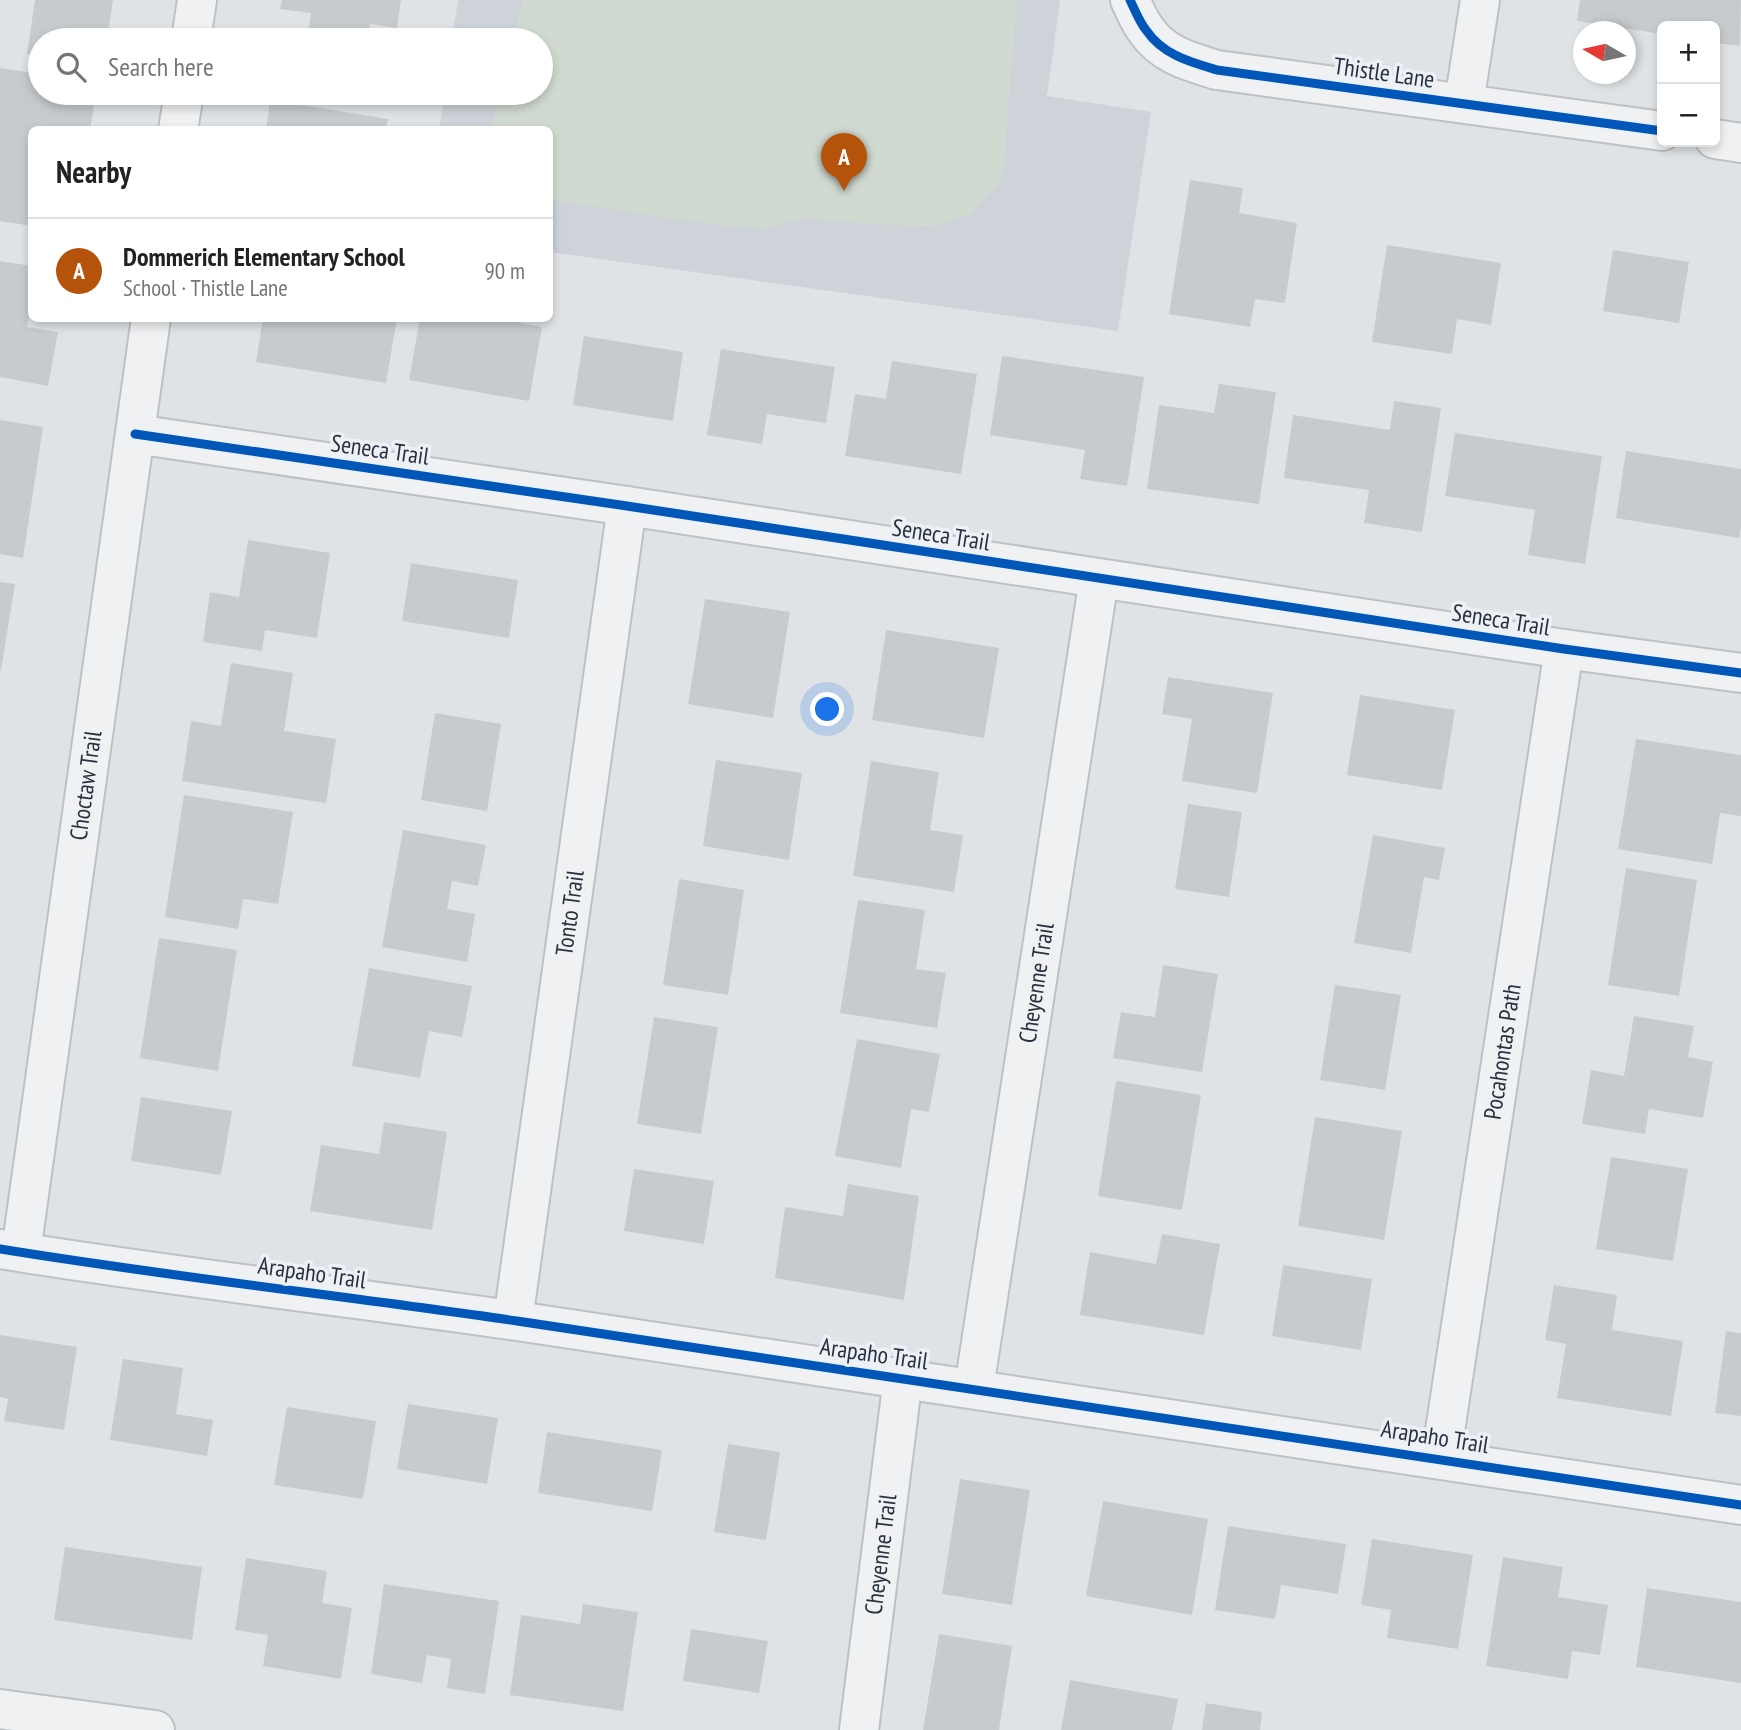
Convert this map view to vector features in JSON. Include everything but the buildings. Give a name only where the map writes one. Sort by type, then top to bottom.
[{"type":"street","points":[[193,28],[197,0]]},
{"type":"street","name":"Thistle Lane","points":[[1130,0],[1146,30],[1161,48],[1184,60],[1217,70],[1657,130]]},
{"type":"street","points":[[1464,103],[1480,0]]},
{"type":"street","points":[[179,126],[182,105]]},
{"type":"street","points":[[1720,140],[1741,143]]},
{"type":"street","name":"Choctaw Trail","points":[[10,1251],[150,322]]},
{"type":"street","name":"Seneca Trail","points":[[135,434],[1564,649],[1741,673]]},
{"type":"street","name":"Tonto Trail","points":[[513,1321],[627,506]]},
{"type":"street","name":"Cheyenne Trail","points":[[974,1388],[1099,579]]},
{"type":"street","name":"Pocahontas Path","points":[[1441,1457],[1564,649]]},
{"type":"street","name":"Arapaho Trail","points":[[10,1251],[974,1388],[1441,1457],[1741,1505]]},
{"type":"street","name":"Cheyenne Trail","points":[[859,1730],[903,1378]]},
{"type":"street","points":[[0,1709],[155,1730]]},
{"type":"shaded area","points":[[458,0],[1060,0],[1047,96],[1151,112],[1118,331],[553,252],[553,126],[440,126],[443,105],[553,105],[553,28],[454,28]]},
{"type":"shaded area","points":[[523,0],[1017,0],[1003,177],[970,215],[932,226],[865,224],[807,218],[763,228],[732,227],[553,200],[553,126],[492,126],[497,105],[553,105],[553,28],[516,28]]},
{"type":"cycle path","points":[[1130,0],[1144,27],[1160,46],[1178,56],[1217,70],[1657,130]]},
{"type":"cycle path","points":[[135,434],[1564,649],[1741,673]]},
{"type":"cycle path","points":[[0,1249],[823,1366],[1741,1505]]},
{"type":"place","name":"Dommerich Elementary School","points":[[844,191]]}]
